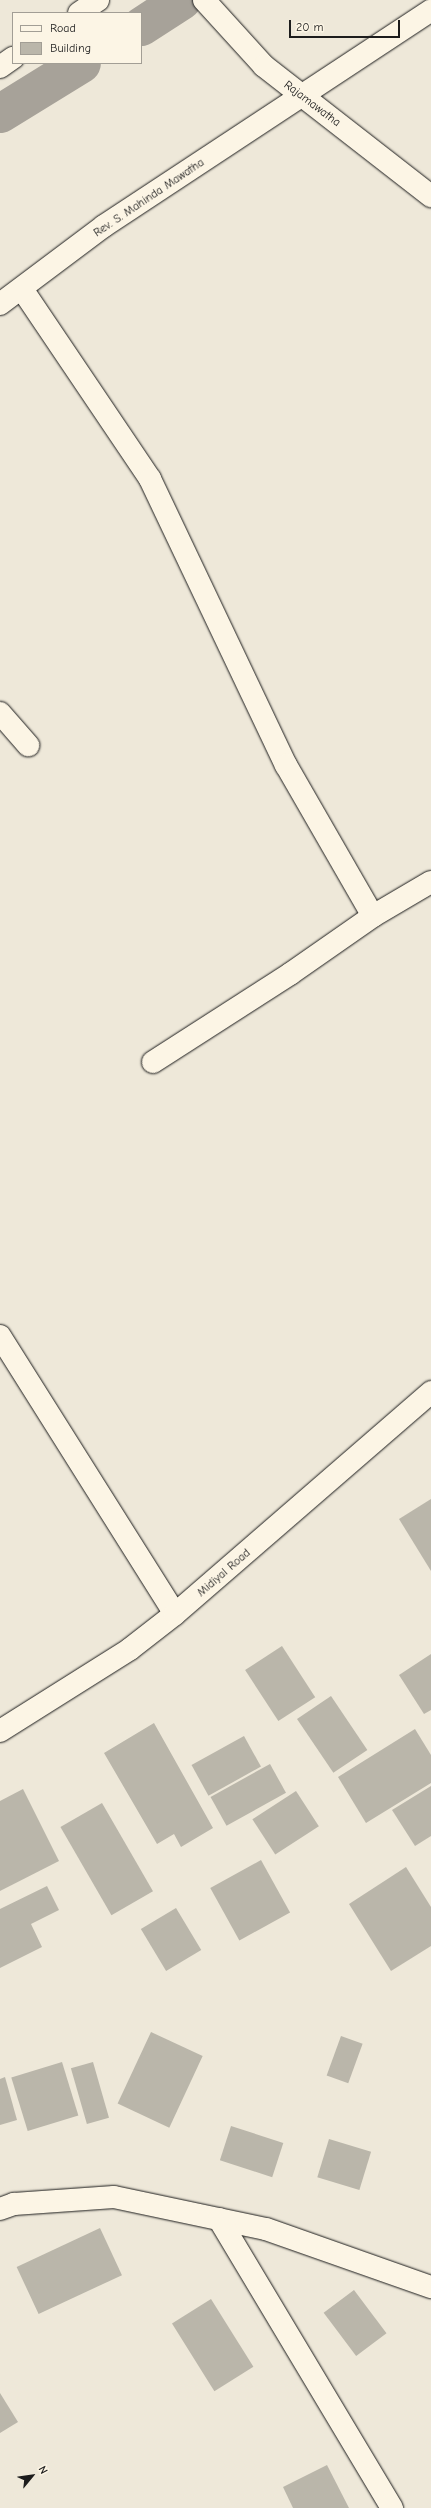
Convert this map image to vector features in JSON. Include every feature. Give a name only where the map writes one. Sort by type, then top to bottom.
[{"type":"street","points":[[80,12],[98,0]]},
{"type":"street","name":"Rajamawatha","points":[[204,0],[220,22],[302,97],[431,196]]},
{"type":"street","name":"Rev. S. Mahinda Mawatha","points":[[0,304],[22,289],[104,226],[302,97],[431,10]]},
{"type":"street","points":[[0,67],[12,59]]},
{"type":"street","points":[[22,289],[150,479],[286,765],[373,916]]},
{"type":"street","points":[[0,713],[28,745]]},
{"type":"street","points":[[153,1062],[290,974],[373,916],[431,882]]},
{"type":"street","points":[[0,1336],[175,1614]]},
{"type":"street","name":"Midiyal Road","points":[[0,1731],[130,1649],[175,1614],[431,1392]]},
{"type":"street","points":[[0,2209],[14,2204],[114,2197],[266,2229],[431,2287]]},
{"type":"street","points":[[219,2219],[392,2508]]},
{"type":"building","points":[[431,1499],[431,1571],[399,1519]]},
{"type":"building","points":[[282,1646],[315,1697],[278,1721],[245,1670]]},
{"type":"building","points":[[431,1654],[431,1710],[424,1714],[399,1675]]},
{"type":"building","points":[[331,1696],[367,1750],[333,1773],[297,1719]]},
{"type":"building","points":[[154,1723],[213,1828],[181,1847],[174,1834],[157,1844],[104,1753]]},
{"type":"building","points":[[415,1729],[431,1755],[431,1783],[366,1823],[338,1777]]},
{"type":"building","points":[[244,1736],[261,1767],[208,1796],[192,1765]]},
{"type":"building","points":[[270,1764],[286,1793],[227,1826],[211,1797]]},
{"type":"building","points":[[431,1786],[431,1836],[415,1846],[392,1810]]},
{"type":"building","points":[[23,1789],[59,1861],[0,1891],[0,1801]]},
{"type":"building","points":[[296,1791],[319,1826],[275,1855],[252,1819]]},
{"type":"building","points":[[102,1803],[153,1891],[111,1915],[60,1827]]},
{"type":"building","points":[[261,1860],[290,1912],[239,1941],[210,1888]]},
{"type":"building","points":[[406,1867],[431,1907],[431,1946],[391,1971],[349,1904]]},
{"type":"building","points":[[47,1886],[59,1910],[31,1924],[42,1947],[0,1968],[0,1909]]},
{"type":"building","points":[[176,1908],[201,1950],[166,1971],[141,1929]]},
{"type":"building","points":[[151,2032],[203,2056],[169,2128],[118,2104]]},
{"type":"building","points":[[341,2036],[363,2044],[348,2083],[327,2075]]},
{"type":"building","points":[[62,2062],[78,2116],[28,2131],[11,2077]]},
{"type":"building","points":[[93,2062],[109,2118],[87,2124],[71,2068]]},
{"type":"building","points":[[5,2077],[17,2120],[0,2125],[0,2079]]},
{"type":"building","points":[[231,2126],[283,2143],[272,2177],[220,2160]]},
{"type":"building","points":[[329,2139],[371,2152],[359,2190],[317,2177]]},
{"type":"building","points":[[100,2228],[122,2275],[39,2314],[17,2267]]},
{"type":"building","points":[[354,2290],[386,2333],[356,2356],[324,2313]]},
{"type":"building","points":[[211,2299],[253,2367],[214,2391],[172,2323]]},
{"type":"building","points":[[0,2393],[18,2422],[0,2433]]},
{"type":"building","points":[[327,2465],[349,2508],[293,2508],[283,2487]]},
{"type":"waterway","points":[[142,25],[181,0]]},
{"type":"waterway","points":[[0,113],[79,64]]}]
